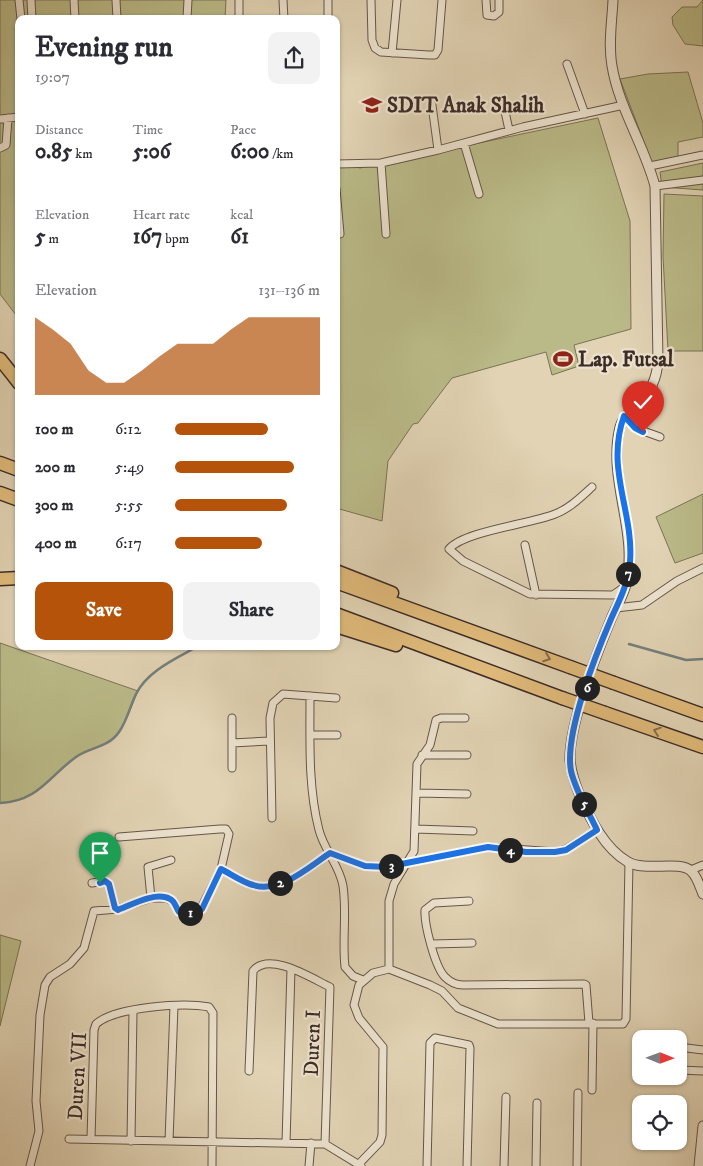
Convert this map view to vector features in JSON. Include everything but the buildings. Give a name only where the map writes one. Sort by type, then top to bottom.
[{"type":"highway","points":[[0,359],[15,378]]},
{"type":"highway","points":[[0,463],[15,469]]},
{"type":"highway","points":[[0,493],[15,499]]},
{"type":"highway","points":[[340,573],[465,622],[513,646]]},
{"type":"highway","points":[[0,579],[15,578]]},
{"type":"highway","points":[[340,583],[703,715]]},
{"type":"highway","points":[[340,616],[562,698],[703,747]]},
{"type":"highway","points":[[340,627],[409,649],[466,663]]},
{"type":"street","points":[[19,0],[21,15]]},
{"type":"street","points":[[31,0],[32,15]]},
{"type":"street","points":[[74,0],[75,15]]},
{"type":"street","points":[[116,0],[117,15]]},
{"type":"street","points":[[186,15],[188,0]]},
{"type":"street","points":[[239,0],[239,15]]},
{"type":"street","points":[[283,0],[284,15]]},
{"type":"street","points":[[328,0],[328,15]]},
{"type":"street","points":[[371,0],[374,48],[381,52],[435,55],[438,50],[442,0]]},
{"type":"street","points":[[392,53],[397,0]]},
{"type":"street","points":[[486,0],[487,15],[494,16],[499,12],[499,0]]},
{"type":"street","points":[[613,0],[610,51],[617,89],[650,166],[655,186],[657,374],[646,394],[624,416],[620,428],[617,451],[631,552],[626,586],[616,608],[578,716],[571,750],[571,769],[576,787],[597,830],[612,848],[629,862],[640,866],[679,867],[690,870],[703,865]]},
{"type":"street","points":[[567,64],[585,114]]},
{"type":"street","points":[[432,106],[438,150]]},
{"type":"street","points":[[340,164],[381,163],[438,150],[509,130],[624,106]]},
{"type":"street","points":[[504,107],[509,130]]},
{"type":"street","points":[[0,119],[15,117]]},
{"type":"street","points":[[0,148],[6,145],[8,138],[8,118]]},
{"type":"street","points":[[464,143],[479,194]]},
{"type":"street","points":[[650,166],[703,155]]},
{"type":"street","points":[[381,163],[386,234]]},
{"type":"street","points":[[655,186],[703,180]]},
{"type":"street","points":[[624,416],[635,428],[660,437]]},
{"type":"street","points":[[592,487],[568,508],[556,514],[482,534],[456,543],[448,549],[463,561],[530,594],[612,595],[626,586]]},
{"type":"street","points":[[525,545],[536,595]]},
{"type":"street","points":[[616,608],[642,605],[676,581],[703,568]]},
{"type":"street","points":[[272,818],[269,741],[270,712],[278,697],[282,694],[336,698]]},
{"type":"street","points":[[310,696],[312,781],[316,816],[323,844],[330,853],[343,887],[346,967],[353,976],[363,980]]},
{"type":"street","points":[[232,718],[232,768]]},
{"type":"street","points":[[389,969],[389,901],[394,884],[410,861],[414,851],[417,764],[430,744],[436,720],[441,718],[465,718]]},
{"type":"street","points":[[310,735],[337,735]]},
{"type":"street","points":[[232,743],[269,741]]},
{"type":"street","points":[[422,755],[467,755]]},
{"type":"street","points":[[416,793],[467,794]]},
{"type":"street","points":[[30,1166],[39,1131],[36,1101],[40,1015],[45,985],[50,978],[70,964],[84,948],[94,911],[115,908],[118,910],[151,898],[167,898],[174,902],[179,912],[198,914],[221,869],[230,834],[226,829],[120,837]]},
{"type":"street","points":[[416,829],[473,831]]},
{"type":"street","points":[[330,853],[365,866],[386,867],[488,847],[526,852],[555,852],[566,850],[597,830]]},
{"type":"street","points":[[221,869],[253,885],[274,886],[299,874],[330,853]]},
{"type":"street","points":[[151,898],[148,867],[171,860]]},
{"type":"street","points":[[70,1139],[325,1144],[359,1166],[380,1142],[382,1126],[383,1047],[359,1018],[354,1005],[356,992],[363,980],[373,973],[389,969],[442,991],[458,1008],[498,1024],[625,1022],[629,862]]},
{"type":"street","points":[[690,870],[702,891]]},
{"type":"street","points":[[92,883],[105,881],[109,884],[115,908]]},
{"type":"street","points":[[469,901],[434,903],[427,906],[425,913],[432,944],[444,976],[457,985],[584,984],[586,986],[591,1023],[592,1090]]},
{"type":"street","points":[[432,944],[472,943]]},
{"type":"street","points":[[249,1072],[253,972],[258,966],[271,962],[290,969],[286,1143]]},
{"type":"street","name":"Duren I","points":[[290,969],[330,987],[331,990],[325,1144]]},
{"type":"street","name":"Duren VII","points":[[92,1140],[94,1030],[100,1021],[124,1012],[201,1005],[209,1007],[213,1013],[212,1143]]},
{"type":"street","points":[[169,1141],[174,1006]]},
{"type":"street","points":[[131,1141],[133,1011]]},
{"type":"street","points":[[427,1166],[430,1043],[435,1038],[461,1043],[470,1048],[467,1166]]},
{"type":"street","points":[[688,1049],[703,1050]]},
{"type":"street","points":[[688,1070],[703,1070]]},
{"type":"street","points":[[578,1093],[578,1166]]},
{"type":"street","points":[[504,1166],[506,1097]]},
{"type":"street","points":[[536,1166],[537,1103]]},
{"type":"street","points":[[699,1166],[703,1126]]},
{"type":"street","points":[[212,1143],[212,1166]]},
{"type":"street","points":[[309,1166],[311,1143]]},
{"type":"green space","points":[[0,0],[226,0],[225,15],[15,15],[15,314],[0,294]]},
{"type":"green space","points":[[703,0],[703,46],[685,44],[673,25],[672,17],[682,7],[697,7]]},
{"type":"green space","points":[[688,72],[703,123],[703,137],[678,142],[678,157],[652,163],[620,79],[648,74]]},
{"type":"green space","points":[[598,118],[630,221],[631,329],[574,345],[579,366],[552,375],[546,352],[452,378],[418,423],[413,424],[388,461],[382,521],[340,509],[340,164],[360,168]]},
{"type":"green space","points":[[703,163],[703,190],[662,187],[660,172]]},
{"type":"green space","points":[[664,194],[703,196],[703,351],[668,351],[663,256]]},
{"type":"green space","points":[[703,494],[703,553],[675,563],[656,517]]},
{"type":"green space","points":[[0,643],[15,648],[15,650],[20,650],[138,691],[119,733],[114,738],[104,745],[76,757],[33,793],[13,802],[0,803]]},
{"type":"green space","points":[[0,935],[21,941],[0,1026]]},
{"type":"waterway","points":[[629,644],[686,660],[703,659]]},
{"type":"waterway","points":[[0,803],[24,798],[34,793],[76,757],[115,737],[122,728],[136,694],[147,679],[161,667],[191,650]]},
{"type":"place","name":"SDIT Anak Shalih","points":[[372,105]]},
{"type":"place","name":"Lap. Futsal","points":[[563,359]]},
{"type":"route","points":[[100,883],[105,881],[109,884],[115,908],[118,910],[151,898],[167,898],[174,902],[179,912],[198,914],[221,869],[253,885],[263,887],[274,886],[310,868],[330,853],[365,866],[386,867],[488,847],[526,852],[555,852],[566,850],[597,830],[574,779],[571,769],[571,750],[576,723],[591,673],[611,619],[622,598],[629,571],[631,552],[621,491],[617,451],[620,428],[624,416],[635,428],[643,432]]}]
